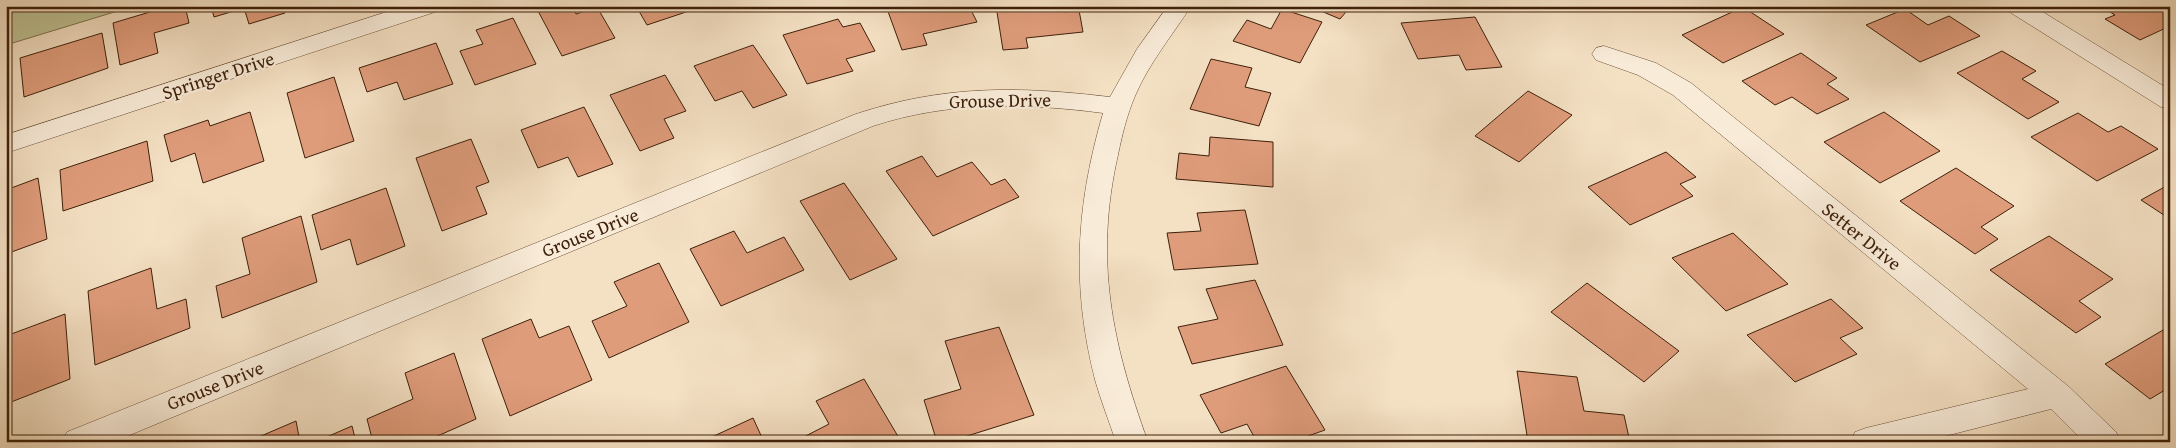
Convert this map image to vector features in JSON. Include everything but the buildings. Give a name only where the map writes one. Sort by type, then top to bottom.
[{"type":"street","name":"Springer Drive","points":[[6,144],[430,6]]},
{"type":"street","points":[[1132,442],[1109,373],[1100,331],[1092,261],[1092,240],[1099,181],[1118,106],[1158,35],[1180,6]]},
{"type":"street","points":[[2016,6],[2170,101]]},
{"type":"street","name":"Setter Drive","points":[[1604,54],[1647,69],[1682,89],[2057,395],[2105,442]]},
{"type":"street","name":"Grouse Drive","points":[[78,442],[806,143],[884,114],[939,101],[996,96],[1026,96],[1118,106]]},
{"type":"street","points":[[1866,442],[2057,395]]},
{"type":"green space","points":[[6,6],[134,6],[6,45]]}]
